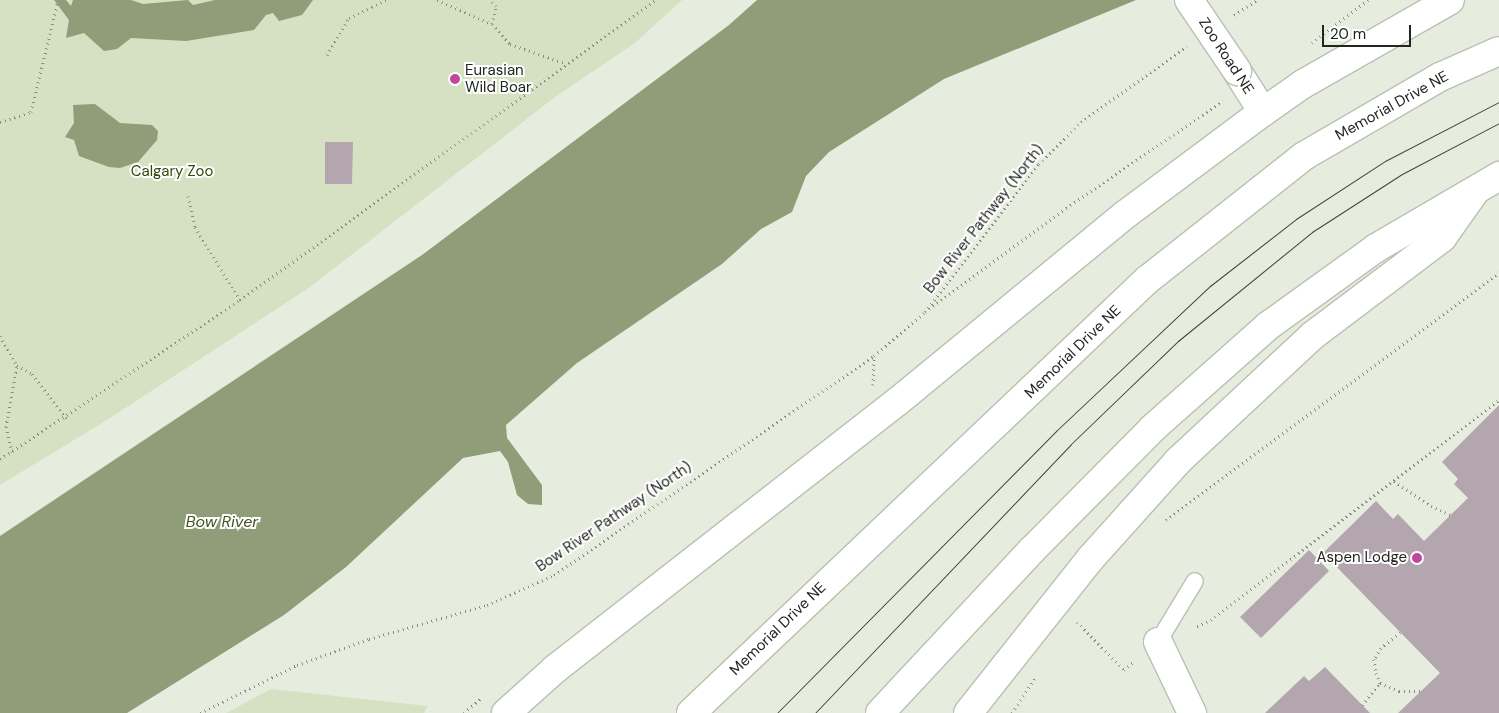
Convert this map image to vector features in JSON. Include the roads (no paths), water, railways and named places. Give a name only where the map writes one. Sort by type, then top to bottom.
[{"type":"main road","name":"Zoo Road NE","points":[[1188,0],[1263,112]]},
{"type":"main road","points":[[506,713],[555,669],[897,402],[1126,214],[1303,84],[1450,0]]},
{"type":"main road","name":"Memorial Drive NE","points":[[691,713],[1147,280],[1304,156],[1440,77],[1499,51]]},
{"type":"main road","points":[[880,713],[1032,550],[1153,428],[1268,326],[1376,248],[1489,181]]},
{"type":"main road","points":[[968,713],[1091,558],[1178,461],[1312,336],[1442,238],[1489,181]]},
{"type":"main road","points":[[1158,642],[1192,713]]},
{"type":"lane","points":[[1158,642],[1195,581]]},
{"type":"water","points":[[54,0],[66,0],[71,6],[73,0],[131,0],[143,4],[188,0],[193,5],[215,0],[313,0],[302,15],[279,21],[273,13],[266,15],[254,30],[186,41],[131,38],[117,49],[104,51],[84,33],[66,38],[69,20]]},
{"type":"water","name":"Bow River","points":[[757,0],[1136,0],[944,79],[829,152],[806,176],[792,212],[761,229],[722,264],[577,363],[506,425],[507,438],[542,485],[542,505],[528,504],[517,495],[508,462],[500,451],[463,458],[346,567],[284,615],[127,713],[0,713],[0,536],[422,255],[729,25]]},
{"type":"water","points":[[95,104],[120,123],[152,125],[158,131],[157,140],[138,162],[120,168],[109,167],[79,156],[74,140],[65,137],[74,123],[73,105]]},
{"type":"tram line","points":[[777,713],[1056,431],[1210,286],[1296,219],[1385,161],[1499,102]]},
{"type":"tram line","points":[[815,713],[1071,444],[1178,341],[1312,232],[1402,174],[1499,123]]},
{"type":"place","name":"Eurasian Wild Boar","points":[[455,79]]},
{"type":"place","name":"Aspen Lodge","points":[[1417,558]]},
{"type":"park label","name":"Calgary Zoo","points":[[172,172]]}]
